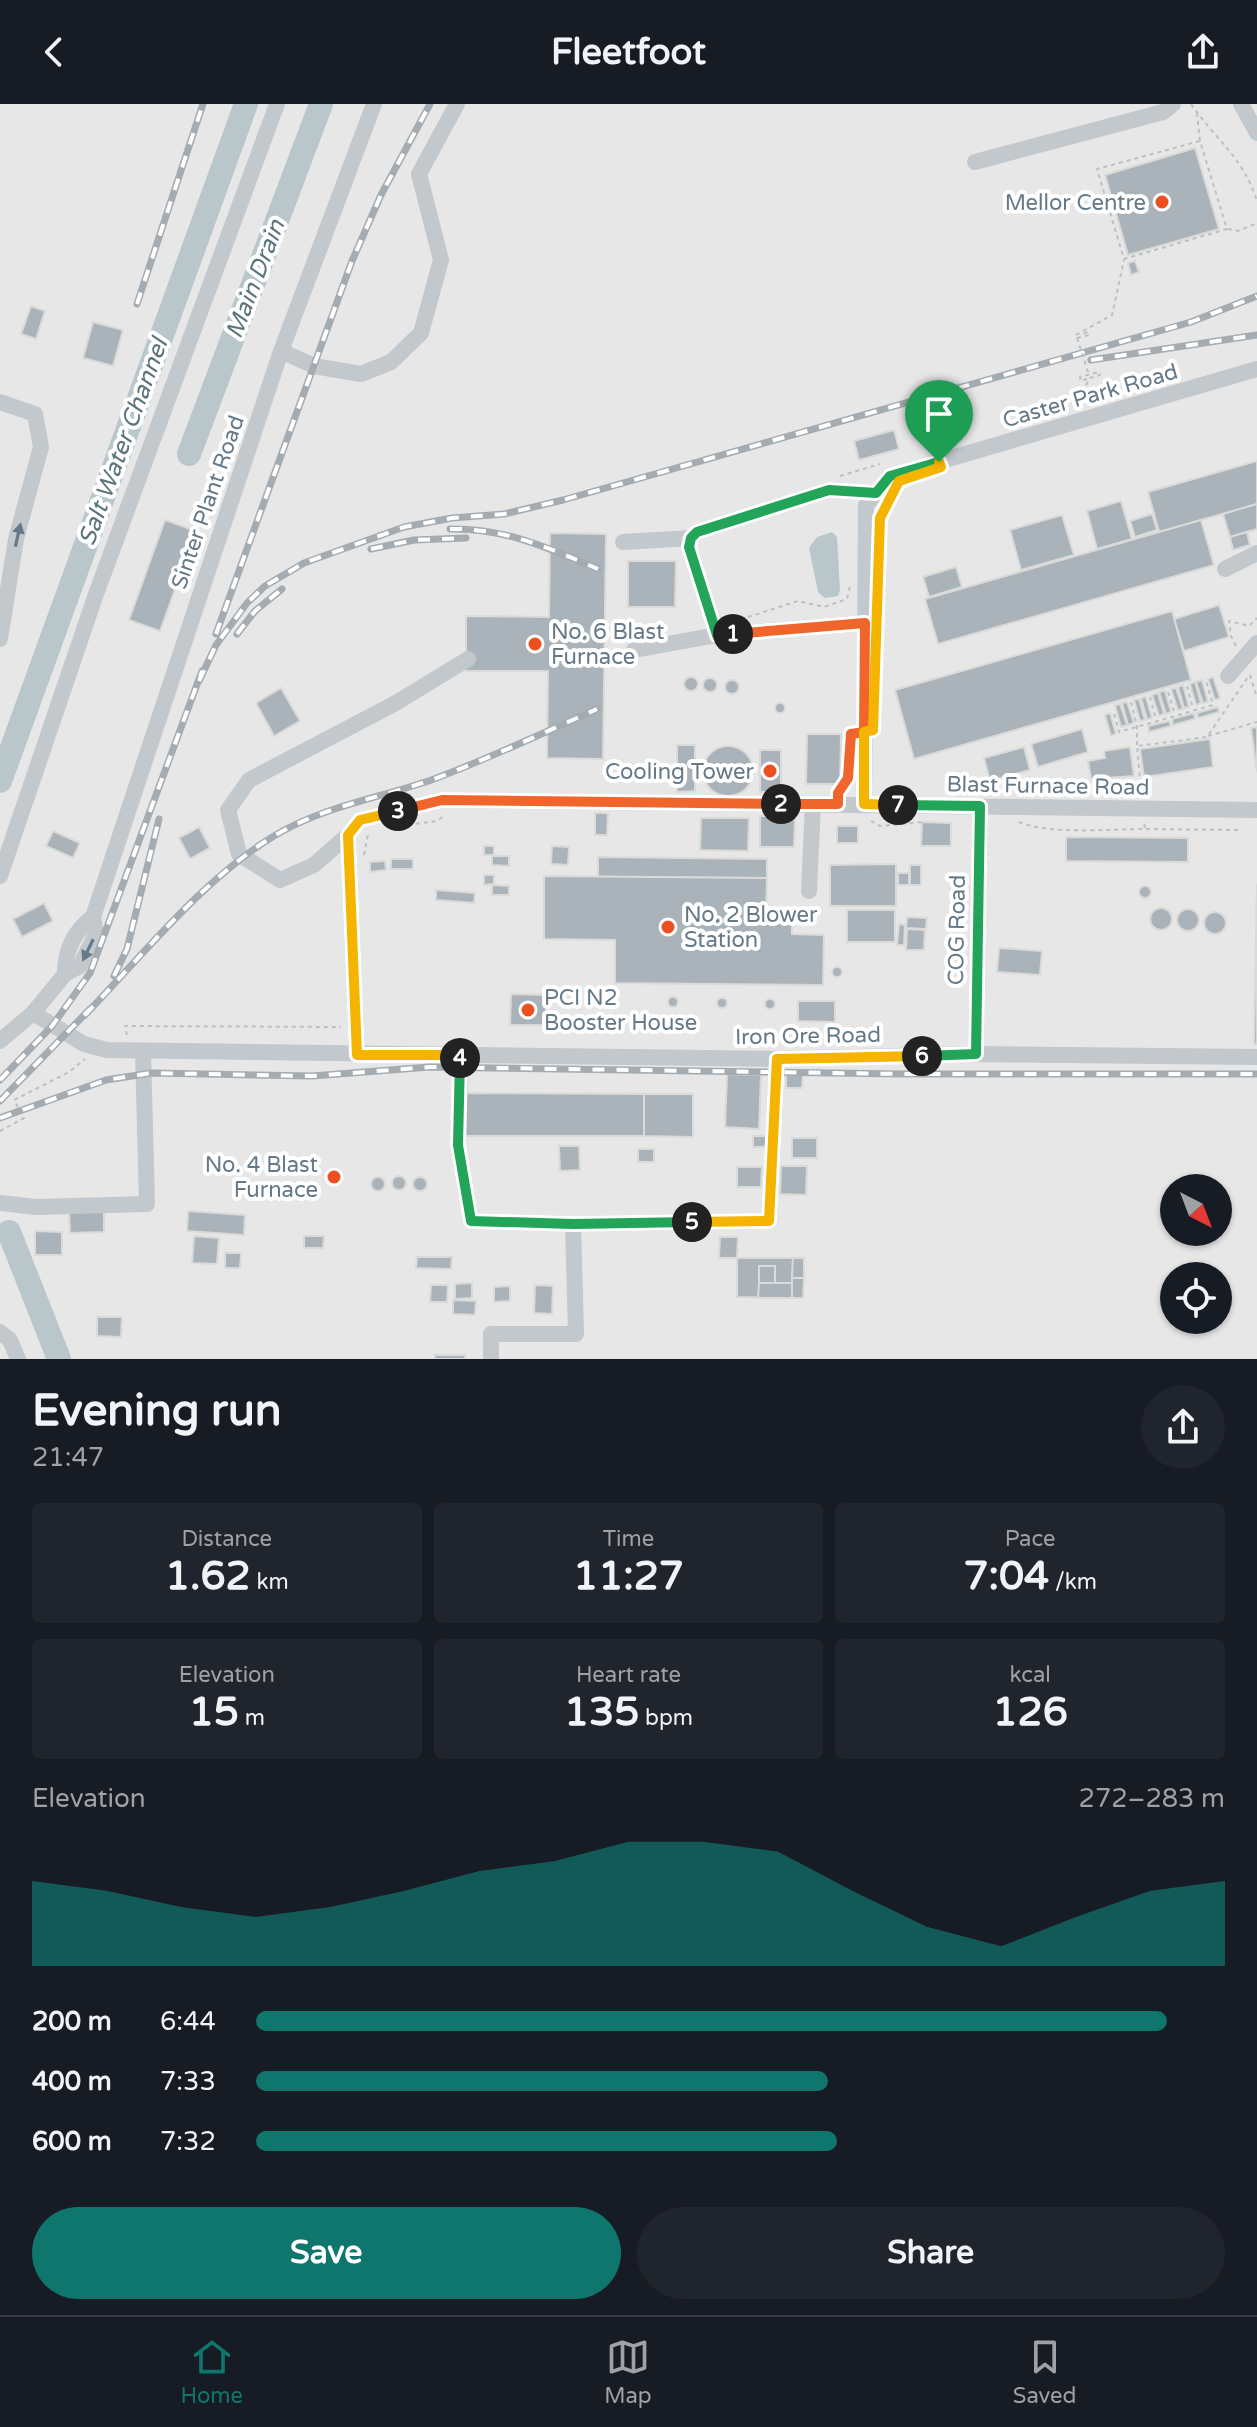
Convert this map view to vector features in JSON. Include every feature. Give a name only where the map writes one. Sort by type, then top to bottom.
[{"type":"street","points":[[0,876],[96,594],[277,104]]},
{"type":"street","name":"Sinter Plant Road","points":[[0,1041],[33,1013],[65,974],[80,966],[96,934],[93,917],[281,351],[374,104]]},
{"type":"street","points":[[281,351],[314,366],[361,374],[391,362],[421,333],[441,260],[419,174],[457,104]]},
{"type":"street","points":[[975,162],[1163,112],[1173,104]]},
{"type":"street","points":[[1241,104],[1257,133]]},
{"type":"street","name":"Caster Park Road","points":[[884,493],[890,476],[1257,369]]},
{"type":"street","points":[[0,402],[35,414],[41,447],[16,539],[0,639]]},
{"type":"street","points":[[717,635],[689,547],[691,538],[697,532],[829,490],[884,493]]},
{"type":"street","points":[[862,810],[866,505],[884,493]]},
{"type":"street","points":[[623,542],[691,538]]},
{"type":"street","points":[[1225,569],[1257,553]]},
{"type":"street","points":[[634,650],[717,635],[865,623]]},
{"type":"street","points":[[1228,676],[1246,666],[1257,643]]},
{"type":"street","points":[[365,826],[348,835],[314,865],[280,880],[239,854],[228,810],[249,780],[394,704],[468,659]]},
{"type":"street","name":"Blast Furnace Road","points":[[365,826],[442,800],[838,804],[862,810],[980,806],[1257,810]]},
{"type":"street","points":[[809,891],[813,804]]},
{"type":"street","name":"COG Road","points":[[976,1054],[980,806]]},
{"type":"street","points":[[348,835],[357,1055]]},
{"type":"street","name":"Iron Ore Road","points":[[33,1013],[94,1048],[136,1051],[777,1059],[976,1054],[1257,1057]]},
{"type":"street","points":[[0,1203],[36,1207],[147,1204],[136,1051]]},
{"type":"street","points":[[461,1055],[458,1145],[471,1221],[573,1224],[769,1221],[777,1059]]},
{"type":"street","points":[[491,1359],[491,1334],[576,1334],[573,1224]]},
{"type":"street","points":[[3,1340],[18,1359]]},
{"type":"path","points":[[1191,104],[1226,144],[1250,178],[1257,201]]},
{"type":"path","points":[[1197,113],[1200,141],[1227,229]]},
{"type":"path","points":[[1073,407],[1090,376],[1077,338],[1089,335],[1088,332],[1076,335],[1112,315],[1124,259],[1097,169],[1200,141]]},
{"type":"path","points":[[1124,259],[1227,229],[1238,231],[1257,223]]},
{"type":"path","points":[[880,518],[884,493]]},
{"type":"path","points":[[741,619],[798,601],[824,607],[847,599],[850,584],[865,583]]},
{"type":"path","points":[[1257,618],[1249,626],[1229,621],[1231,636],[1257,698]]},
{"type":"path","points":[[1207,737],[1246,666]]},
{"type":"path","points":[[1114,714],[1119,732],[1213,705],[1206,681]]},
{"type":"path","points":[[1187,686],[1194,710]]},
{"type":"path","points":[[1168,692],[1176,715]]},
{"type":"path","points":[[1150,697],[1157,721]]},
{"type":"path","points":[[1131,702],[1137,726],[1145,829]]},
{"type":"path","points":[[1137,746],[1207,737],[1257,722]]},
{"type":"path","points":[[838,804],[838,793],[848,778],[849,763]]},
{"type":"path","points":[[862,810],[880,826],[933,821]]},
{"type":"path","points":[[396,827],[437,821],[446,814]]},
{"type":"path","points":[[1018,822],[1072,829],[1240,830]]},
{"type":"path","points":[[363,858],[365,826]]},
{"type":"path","points":[[136,1051],[125,1026],[356,1027]]},
{"type":"path","points":[[0,1131],[24,1118],[14,1100],[69,1072],[87,1058]]},
{"type":"shaded area","points":[[0,104],[1257,104],[1257,1359],[0,1359]]},
{"type":"shaded area","points":[[832,532],[837,537],[840,590],[838,596],[825,598],[818,592],[809,548],[817,537]]},
{"type":"building","name":"Mellor Centre","points":[[1195,148],[1219,229],[1128,255],[1105,175]]},
{"type":"building","points":[[1135,261],[1139,272],[1131,275],[1128,263]]},
{"type":"building","points":[[31,306],[45,311],[36,339],[21,334]]},
{"type":"building","points":[[93,322],[123,330],[113,366],[83,358]]},
{"type":"building","points":[[894,430],[899,449],[859,460],[854,441]]},
{"type":"building","points":[[1257,461],[1257,504],[1159,532],[1148,492]]},
{"type":"building","points":[[1121,501],[1132,539],[1097,549],[1087,511]]},
{"type":"building","points":[[1257,504],[1257,529],[1230,537],[1223,514]]},
{"type":"building","points":[[1152,514],[1157,530],[1135,537],[1130,521]]},
{"type":"building","points":[[1062,515],[1074,555],[1021,570],[1010,530]]},
{"type":"building","points":[[165,520],[196,531],[160,631],[129,620]]},
{"type":"building","points":[[1201,520],[1214,565],[938,644],[925,599]]},
{"type":"building","points":[[1247,532],[1250,545],[1233,550],[1230,537]]},
{"type":"building","name":"No. 6 Blast Furnace","points":[[550,533],[606,534],[603,759],[547,758],[548,671],[466,671],[466,616],[549,617]]},
{"type":"building","points":[[628,561],[676,561],[675,607],[628,607]]},
{"type":"building","points":[[956,567],[962,587],[929,597],[923,577]]},
{"type":"building","points":[[1219,605],[1229,637],[1184,651],[1174,619]]},
{"type":"building","points":[[1172,611],[1191,680],[914,759],[895,690]]},
{"type":"building","points":[[691,677],[698,684],[691,691],[684,684]]},
{"type":"building","points":[[1213,677],[1220,698],[1215,700],[1208,679]]},
{"type":"building","points":[[710,678],[717,685],[710,692],[703,685]]},
{"type":"building","points":[[732,680],[739,687],[732,694],[725,687]]},
{"type":"building","points":[[1202,680],[1208,702],[1203,703],[1196,682]]},
{"type":"building","points":[[1195,682],[1201,703],[1196,705],[1190,684]]},
{"type":"building","points":[[1183,685],[1189,707],[1184,708],[1178,687]]},
{"type":"building","points":[[281,688],[300,721],[274,736],[256,703]]},
{"type":"building","points":[[1176,688],[1183,709],[1178,710],[1171,689]]},
{"type":"building","points":[[1165,691],[1171,712],[1166,714],[1159,692]]},
{"type":"building","points":[[1158,693],[1164,714],[1159,716],[1152,695]]},
{"type":"building","points":[[1146,697],[1152,718],[1147,719],[1141,698]]},
{"type":"building","points":[[1139,699],[1145,720],[1140,721],[1134,700]]},
{"type":"building","points":[[1127,702],[1134,723],[1128,725],[1122,703]]},
{"type":"building","points":[[780,703],[785,708],[780,713],[775,708]]},
{"type":"building","points":[[1120,704],[1127,725],[1121,727],[1115,705]]},
{"type":"building","points":[[1218,707],[1219,712],[1198,718],[1197,713]]},
{"type":"building","points":[[1110,713],[1116,734],[1111,736],[1105,715]]},
{"type":"building","points":[[1194,713],[1195,719],[1173,725],[1172,719]]},
{"type":"building","points":[[1169,721],[1171,726],[1149,732],[1148,726]]},
{"type":"building","points":[[1257,727],[1257,772],[1251,728]]},
{"type":"building","points":[[1082,729],[1088,752],[1038,767],[1031,744]]},
{"type":"building","points":[[807,734],[841,734],[840,784],[806,784]]},
{"type":"building","points":[[1210,739],[1213,767],[1144,777],[1140,749]]},
{"type":"building","points":[[677,745],[695,745],[695,791],[677,792]]},
{"type":"building","points":[[728,746],[745,754],[753,771],[745,788],[728,796],[711,788],[703,771],[711,754]]},
{"type":"building","points":[[1024,747],[1030,770],[990,781],[984,758]]},
{"type":"building","points":[[1130,747],[1134,776],[1091,779],[1088,761],[1105,758],[1104,751]]},
{"type":"building","name":"Cooling Tower","points":[[760,750],[781,750],[781,791],[760,792]]},
{"type":"building","points":[[595,813],[608,813],[607,835],[595,835]]},
{"type":"building","points":[[760,816],[795,816],[794,847],[760,847]]},
{"type":"building","points":[[701,818],[749,818],[748,851],[700,850]]},
{"type":"building","points":[[922,822],[951,823],[951,846],[921,846]]},
{"type":"building","points":[[837,826],[858,826],[858,843],[837,843]]},
{"type":"building","points":[[199,827],[210,848],[190,859],[179,838]]},
{"type":"building","points":[[53,831],[80,843],[73,858],[46,846]]},
{"type":"building","points":[[1066,837],[1188,838],[1188,862],[1066,861]]},
{"type":"building","points":[[484,846],[494,846],[494,855],[484,855]]},
{"type":"building","points":[[552,846],[569,847],[568,865],[551,864]]},
{"type":"building","points":[[492,856],[509,856],[509,866],[492,865]]},
{"type":"building","points":[[598,857],[767,859],[767,878],[598,877]]},
{"type":"building","points":[[391,859],[413,859],[413,869],[391,869]]},
{"type":"building","points":[[385,861],[386,870],[370,872],[370,862]]},
{"type":"building","points":[[896,864],[896,906],[830,906],[830,865]]},
{"type":"building","points":[[910,865],[921,865],[921,885],[910,885]]},
{"type":"building","points":[[898,873],[909,873],[909,885],[898,885]]},
{"type":"building","points":[[484,875],[494,875],[494,884],[484,885]]},
{"type":"building","name":"No. 2 Blower Station","points":[[544,876],[767,878],[766,920],[792,920],[792,934],[824,935],[823,985],[615,983],[615,940],[544,939]]},
{"type":"building","points":[[1257,884],[1257,1044],[1254,1044]]},
{"type":"building","points":[[492,885],[509,886],[509,895],[492,895]]},
{"type":"building","points":[[1140,887],[1150,887],[1150,897],[1140,897]]},
{"type":"building","points":[[436,890],[475,893],[474,903],[436,900]]},
{"type":"building","points":[[44,903],[53,921],[22,937],[13,919]]},
{"type":"building","points":[[1161,908],[1169,911],[1172,919],[1169,927],[1161,930],[1153,927],[1150,919],[1153,911]]},
{"type":"building","points":[[1188,909],[1196,912],[1199,920],[1196,928],[1188,931],[1180,928],[1177,920],[1180,912]]},
{"type":"building","points":[[847,910],[895,910],[895,942],[847,942]]},
{"type":"building","points":[[1215,912],[1223,915],[1226,923],[1223,931],[1215,934],[1207,931],[1204,923],[1207,915]]},
{"type":"building","points":[[907,917],[927,918],[926,929],[906,928]]},
{"type":"building","points":[[899,924],[905,925],[904,945],[897,945]]},
{"type":"building","points":[[907,929],[925,930],[924,950],[906,950]]},
{"type":"building","points":[[999,948],[1042,951],[1040,975],[997,972]]},
{"type":"building","points":[[837,967],[842,972],[837,977],[832,972]]},
{"type":"building","name":"PCI N2 Booster House","points":[[511,994],[547,995],[546,1025],[510,1025]]},
{"type":"building","points":[[673,997],[678,1002],[673,1007],[668,1002]]},
{"type":"building","points":[[722,998],[727,1003],[722,1008],[717,1003]]},
{"type":"building","points":[[770,999],[775,1004],[770,1009],[765,1004]]},
{"type":"building","points":[[798,1001],[835,1001],[835,1022],[798,1021]]},
{"type":"building","points":[[727,1074],[761,1075],[759,1129],[725,1127]]},
{"type":"building","points":[[786,1075],[803,1075],[802,1088],[786,1088]]},
{"type":"building","points":[[466,1093],[644,1094],[644,1136],[465,1136]]},
{"type":"building","points":[[644,1094],[693,1094],[693,1137],[644,1136]]},
{"type":"building","points":[[753,1136],[767,1136],[767,1147],[753,1147]]},
{"type":"building","points":[[792,1138],[817,1138],[817,1158],[792,1158]]},
{"type":"building","points":[[559,1146],[579,1146],[580,1170],[560,1171]]},
{"type":"building","points":[[638,1149],[654,1149],[654,1162],[638,1162]]},
{"type":"building","points":[[781,1166],[807,1166],[806,1195],[780,1194]]},
{"type":"building","points":[[737,1167],[762,1167],[761,1187],[737,1187]]},
{"type":"building","points":[[399,1176],[406,1183],[399,1190],[392,1183]]},
{"type":"building","points":[[378,1177],[385,1184],[378,1191],[371,1184]]},
{"type":"building","points":[[420,1177],[427,1184],[420,1191],[413,1184]]},
{"type":"building","points":[[104,1209],[104,1232],[70,1233],[69,1210]]},
{"type":"building","points":[[188,1211],[245,1215],[244,1235],[187,1231]]},
{"type":"building","points":[[35,1231],[62,1232],[62,1255],[35,1255]]},
{"type":"building","points":[[194,1236],[219,1238],[217,1264],[192,1263]]},
{"type":"building","points":[[304,1236],[324,1236],[323,1248],[304,1248]]},
{"type":"building","points":[[720,1237],[738,1237],[737,1258],[719,1258]]},
{"type":"building","points":[[225,1253],[241,1253],[240,1268],[225,1268]]},
{"type":"building","points":[[417,1257],[452,1257],[451,1269],[416,1268]]},
{"type":"building","points":[[737,1258],[793,1258],[792,1298],[737,1297]]},
{"type":"building","points":[[793,1258],[804,1258],[804,1278],[792,1278]]},
{"type":"building","points":[[759,1266],[775,1266],[775,1283],[759,1283]]},
{"type":"building","points":[[792,1278],[804,1278],[803,1298],[792,1298]]},
{"type":"building","points":[[472,1283],[472,1298],[455,1299],[455,1284]]},
{"type":"building","points":[[759,1283],[792,1283],[792,1298],[758,1298]]},
{"type":"building","points":[[431,1285],[448,1285],[447,1302],[430,1302]]},
{"type":"building","points":[[535,1285],[553,1286],[552,1314],[534,1313]]},
{"type":"building","points":[[510,1286],[510,1301],[494,1302],[494,1287]]},
{"type":"building","points":[[453,1300],[476,1301],[475,1315],[453,1314]]},
{"type":"building","points":[[97,1317],[122,1317],[121,1337],[97,1336]]},
{"type":"building","points":[[435,1355],[465,1355],[465,1359],[435,1359]]},
{"type":"waterway","name":"Salt Water Channel","points":[[0,781],[246,104]]},
{"type":"waterway","name":"Main Drain","points":[[189,454],[321,104]]},
{"type":"waterway","points":[[9,1232],[59,1359]]},
{"type":"railway","points":[[137,304],[203,104]]},
{"type":"railway","points":[[216,634],[352,261],[381,195],[430,104]]},
{"type":"railway","points":[[199,681],[216,645],[247,603],[265,586],[304,563],[404,527],[452,518],[504,514],[563,500],[1191,322],[1257,296]]},
{"type":"railway","points":[[1091,360],[1257,335]]},
{"type":"railway","points":[[450,529],[508,536],[598,569]]},
{"type":"railway","points":[[371,549],[414,540],[466,538]]},
{"type":"railway","points":[[237,634],[255,611],[282,589]]},
{"type":"railway","points":[[0,1080],[52,1026],[90,973],[202,671]]},
{"type":"railway","points":[[85,1015],[198,896],[248,853],[274,836],[312,817],[455,771],[597,709]]},
{"type":"railway","points":[[114,976],[127,949],[159,819]]},
{"type":"railway","points":[[0,1101],[90,1009]]},
{"type":"railway","points":[[0,1118],[106,1080],[151,1073],[312,1076],[430,1067],[902,1074],[1257,1074]]},
{"type":"place","name":"Mellor Centre","points":[[1162,202]]},
{"type":"place","name":"No. 6 Blast Furnace","points":[[535,644]]},
{"type":"place","name":"Cooling Tower","points":[[770,771]]},
{"type":"place","name":"No. 2 Blower Station","points":[[668,927]]},
{"type":"place","name":"PCI N2 Booster House","points":[[528,1010]]},
{"type":"place","name":"No. 4 Blast Furnace","points":[[334,1177]]},
{"type":"route","points":[[939,462],[890,476],[876,493],[829,490],[728,521],[697,532],[691,538],[689,547],[717,635],[865,623],[864,732],[851,734],[848,778],[838,793],[838,804],[442,800],[360,820],[348,835],[357,1055],[461,1055],[458,1145],[471,1221],[573,1224],[769,1221],[777,1059],[976,1054],[980,806],[864,804],[864,732],[873,730],[880,518],[899,481],[941,467],[939,462]]}]
